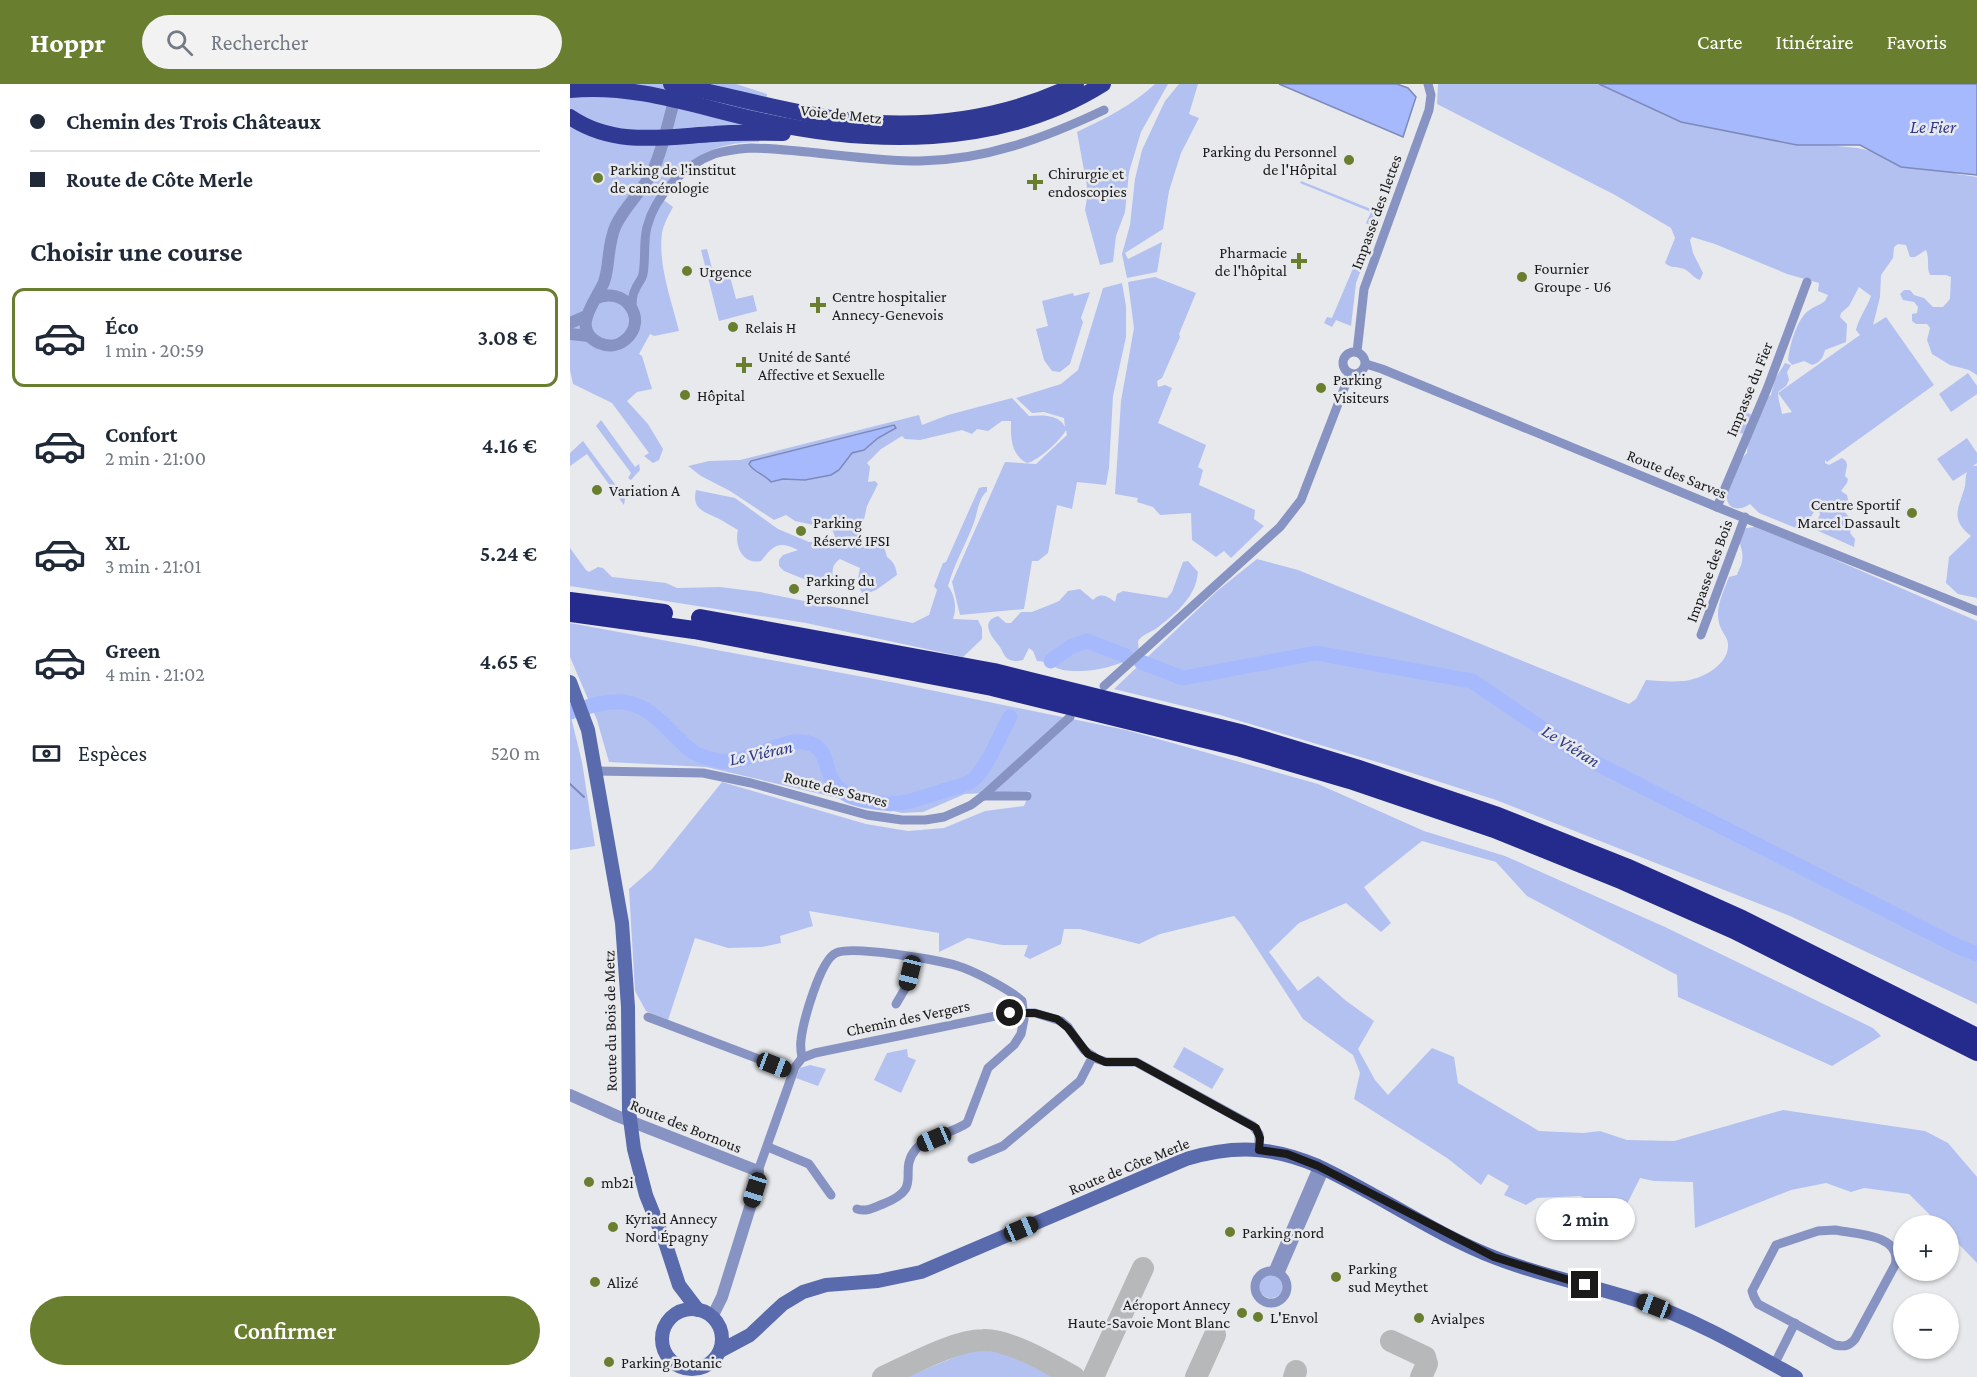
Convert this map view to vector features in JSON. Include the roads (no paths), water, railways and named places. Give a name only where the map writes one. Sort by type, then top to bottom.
[{"type":"highway","points":[[672,84],[700,89]]},
{"type":"highway","points":[[684,84],[700,89]]},
{"type":"highway","name":"Voie de Metz","points":[[700,89],[774,107],[845,120],[919,123],[958,120],[1000,112],[1031,104],[1076,84]]},
{"type":"highway","name":"Voie de Metz","points":[[570,90],[611,88],[642,91],[754,120],[845,134],[917,137],[992,128],[1044,113],[1103,84]]},
{"type":"highway","points":[[570,117],[600,132],[632,139],[730,133],[845,134]]},
{"type":"highway","points":[[570,601],[698,618],[994,672],[1244,734],[1356,768],[1498,816],[1626,867],[1742,919],[1977,1037]]},
{"type":"highway","points":[[570,614],[694,630],[992,687],[1241,748],[1350,780],[1494,829],[1623,881],[1734,930],[1977,1052]]},
{"type":"main road","name":"Route du Bois de Metz","points":[[570,682],[584,717],[596,771],[625,949],[628,1007],[628,1111],[631,1134],[646,1195],[679,1285],[698,1310]]},
{"type":"main road","name":"Route de Côte Merle","points":[[720,1351],[754,1332],[793,1297],[814,1288],[890,1279],[921,1272],[1186,1159],[1226,1150],[1259,1150],[1287,1154],[1322,1168],[1494,1257],[1638,1300],[1687,1319],[1734,1341],[1796,1377]]},
{"type":"main road","points":[[672,1316],[680,1311],[698,1310],[712,1317],[720,1330],[722,1336],[720,1351],[714,1359],[695,1373],[691,1369],[679,1371],[665,1352],[662,1343],[664,1328],[676,1304],[679,1285]]},
{"type":"main road","points":[[720,1330],[744,1338]]},
{"type":"street","points":[[679,84],[649,178],[624,209],[615,227],[608,253],[605,280],[584,317],[589,336],[606,345],[622,342],[629,336],[634,325],[632,308],[634,291],[643,273],[645,237],[653,210],[681,175],[701,160],[715,154],[751,148],[873,159],[946,160],[991,153],[1027,143],[1065,129],[1104,110]]},
{"type":"street","name":"Impasse des Ilettes","points":[[1357,352],[1364,289],[1429,110],[1431,95],[1428,84]]},
{"type":"street","points":[[605,280],[616,296],[626,301],[632,308]]},
{"type":"street","name":"Impasse du Fier","points":[[1717,507],[1767,389],[1807,282]]},
{"type":"street","points":[[595,299],[634,291]]},
{"type":"street","points":[[570,323],[584,317]]},
{"type":"street","points":[[570,334],[589,336]]},
{"type":"street","points":[[1357,352],[1363,355],[1366,364],[1360,373],[1350,373],[1343,366],[1348,353],[1357,352]]},
{"type":"street","name":"Route des Sarves","points":[[1366,364],[1977,611]]},
{"type":"street","points":[[1104,686],[1280,527],[1301,500],[1350,373]]},
{"type":"street","name":"Impasse des Bois","points":[[1701,635],[1745,517]]},
{"type":"street","name":"Route des Sarves","points":[[596,771],[703,773],[751,783],[867,815],[902,820],[925,820],[944,817],[971,805],[1070,717]]},
{"type":"street","points":[[983,796],[1027,796]]},
{"type":"street","points":[[712,1317],[719,1305],[757,1185],[758,1171],[793,1072],[802,1058],[801,1041],[809,1009],[829,958],[840,951],[855,950],[957,966],[1021,999],[1024,1012],[1023,1029],[1019,1038],[988,1068],[966,1123],[917,1148],[910,1161],[908,1186],[900,1197],[866,1212],[857,1209]]},
{"type":"street","points":[[896,1004],[906,987],[914,958]]},
{"type":"street","points":[[1024,1012],[1057,1019],[1068,1028],[1084,1050],[1093,1056],[1105,1062],[1136,1062],[1240,1120],[1257,1131],[1260,1138],[1259,1150]]},
{"type":"street","name":"Chemin des Vergers","points":[[802,1058],[815,1053],[958,1023],[1024,1012]]},
{"type":"street","points":[[648,1017],[793,1072]]},
{"type":"street","points":[[972,1159],[1004,1146],[1080,1081],[1093,1056]]},
{"type":"street","name":"Route des Bornous","points":[[570,1095],[758,1171]]},
{"type":"street","points":[[768,1147],[809,1164],[831,1196]]},
{"type":"street","points":[[1276,1272],[1322,1168]]},
{"type":"street","points":[[1835,1230],[1879,1239],[1891,1244],[1896,1250],[1895,1265],[1851,1345],[1835,1345],[1795,1323],[1758,1304],[1752,1291],[1776,1245],[1818,1231],[1835,1230]]},
{"type":"street","points":[[1774,1365],[1795,1323]]},
{"type":"water","points":[[1279,84],[1397,84],[1408,88],[1416,97],[1403,137]]},
{"type":"water","name":"Le Fier","points":[[1599,84],[1977,84],[1977,175],[1901,167],[1860,145],[1797,145],[1681,122]]},
{"type":"water","points":[[894,425],[896,428],[878,438],[864,450],[852,453],[839,470],[831,475],[805,480],[783,479],[771,482],[749,464],[751,461]]},
{"type":"waterway","name":"Le Viéran","points":[[1051,661],[1070,647],[1087,641],[1126,656]]},
{"type":"waterway","name":"Le Viéran","points":[[1141,662],[1183,678],[1316,653],[1472,681],[1584,757],[1957,946],[1977,954]]},
{"type":"waterway","name":"Le Viéran","points":[[570,712],[610,702],[635,705],[654,715],[693,752],[719,761],[742,759],[790,743],[812,744],[823,754],[829,774],[838,788],[851,797],[889,804],[915,800],[973,780],[989,759],[1010,717]]},
{"type":"waterway","points":[[570,784],[584,797]]},
{"type":"place","name":"Parking du Personnel de l'Hôpital","points":[[1349,160]]},
{"type":"place","name":"Parking de l'institut de cancérologie","points":[[598,178]]},
{"type":"place","name":"Chirurgie et endoscopies","points":[[1035,182]]},
{"type":"place","name":"Pharmacie de l'hôpital","points":[[1299,261]]},
{"type":"place","name":"Urgence","points":[[687,271]]},
{"type":"place","name":"Fournier Groupe - U6","points":[[1522,277]]},
{"type":"place","name":"Centre hospitalier Annecy-Genevois","points":[[818,305]]},
{"type":"place","name":"Relais H","points":[[733,327]]},
{"type":"place","name":"Unité de Santé Affective et Sexuelle","points":[[744,365]]},
{"type":"place","name":"Parking Visiteurs","points":[[1321,388]]},
{"type":"place","name":"Hôpital","points":[[685,395]]},
{"type":"place","name":"Variation A","points":[[597,490]]},
{"type":"place","name":"Centre Sportif Marcel Dassault","points":[[1912,513]]},
{"type":"place","name":"Parking Réservé IFSI","points":[[801,531]]},
{"type":"place","name":"Parking du Personnel","points":[[794,589]]},
{"type":"place","name":"mb2i","points":[[589,1182]]},
{"type":"place","name":"Kyriad Annecy Nord Épagny","points":[[613,1227]]},
{"type":"place","name":"Parking nord","points":[[1230,1232]]},
{"type":"place","name":"Parking sud Meythet","points":[[1336,1277]]},
{"type":"place","name":"Alizé","points":[[595,1282]]},
{"type":"place","name":"Aéroport Annecy Haute-Savoie Mont Blanc","points":[[1242,1313]]},
{"type":"place","name":"L'Envol","points":[[1258,1317]]},
{"type":"place","name":"Avialpes","points":[[1419,1318]]},
{"type":"place","name":"Parking Botanic","points":[[609,1362]]}]
